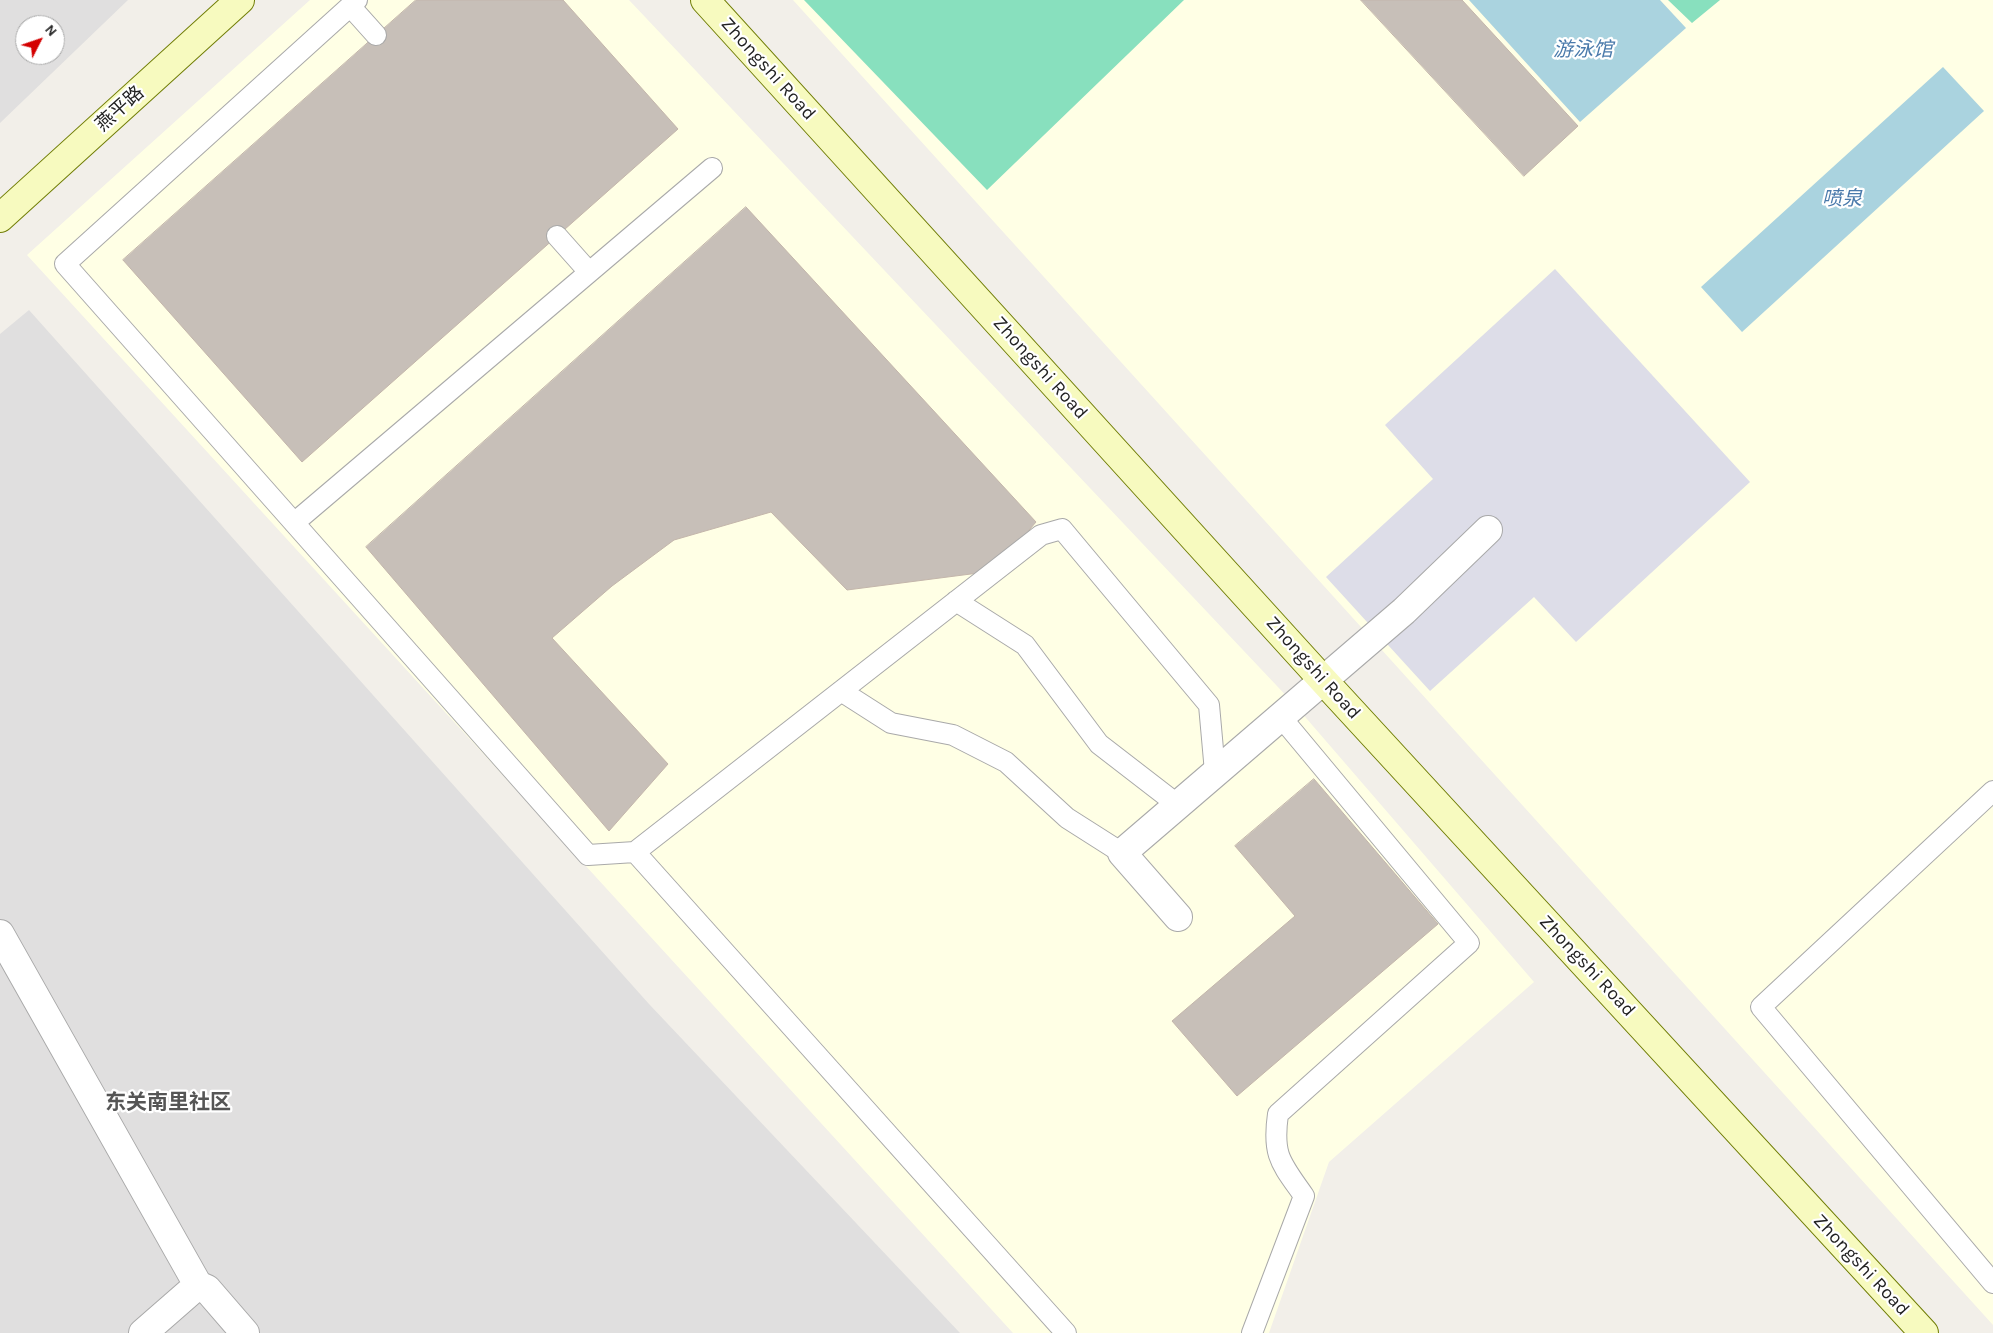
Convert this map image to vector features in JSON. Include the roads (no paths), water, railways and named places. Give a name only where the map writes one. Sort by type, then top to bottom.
[{"type":"street","name":"燕平路","points":[[0,218],[240,0]]},
{"type":"street","name":"Zhongshi Road","points":[[705,0],[1322,679],[1924,1333]]},
{"type":"street","points":[[1178,917],[1122,853],[1322,679],[1404,611],[1488,530]]},
{"type":"street","points":[[0,934],[198,1285],[208,1289],[245,1333]]},
{"type":"street","points":[[144,1333],[198,1285]]},
{"type":"lane","points":[[376,35],[354,3],[65,264],[588,855],[635,852],[1041,535],[1062,529],[1208,705],[1215,772]]},
{"type":"lane","points":[[294,523],[712,168]]},
{"type":"lane","points":[[557,236],[588,272]]},
{"type":"lane","points":[[956,601],[1025,645],[1099,744],[1178,805]]},
{"type":"lane","points":[[841,691],[891,722],[953,735],[1006,762],[1067,818],[1122,853]]},
{"type":"lane","points":[[1252,1333],[1304,1196],[1280,1162],[1274,1137],[1278,1114],[1468,943],[1280,716]]},
{"type":"lane","points":[[1993,791],[1761,1007],[1993,1283]]},
{"type":"lane","points":[[635,852],[1066,1333]]},
{"type":"water","name":"游泳馆","points":[[1469,0],[1660,0],[1686,28],[1580,122]]},
{"type":"water","name":"喷泉","points":[[1943,67],[1984,111],[1742,332],[1701,287]]},
{"type":"district","name":"东关南里社区","points":[[168,1103]]}]
